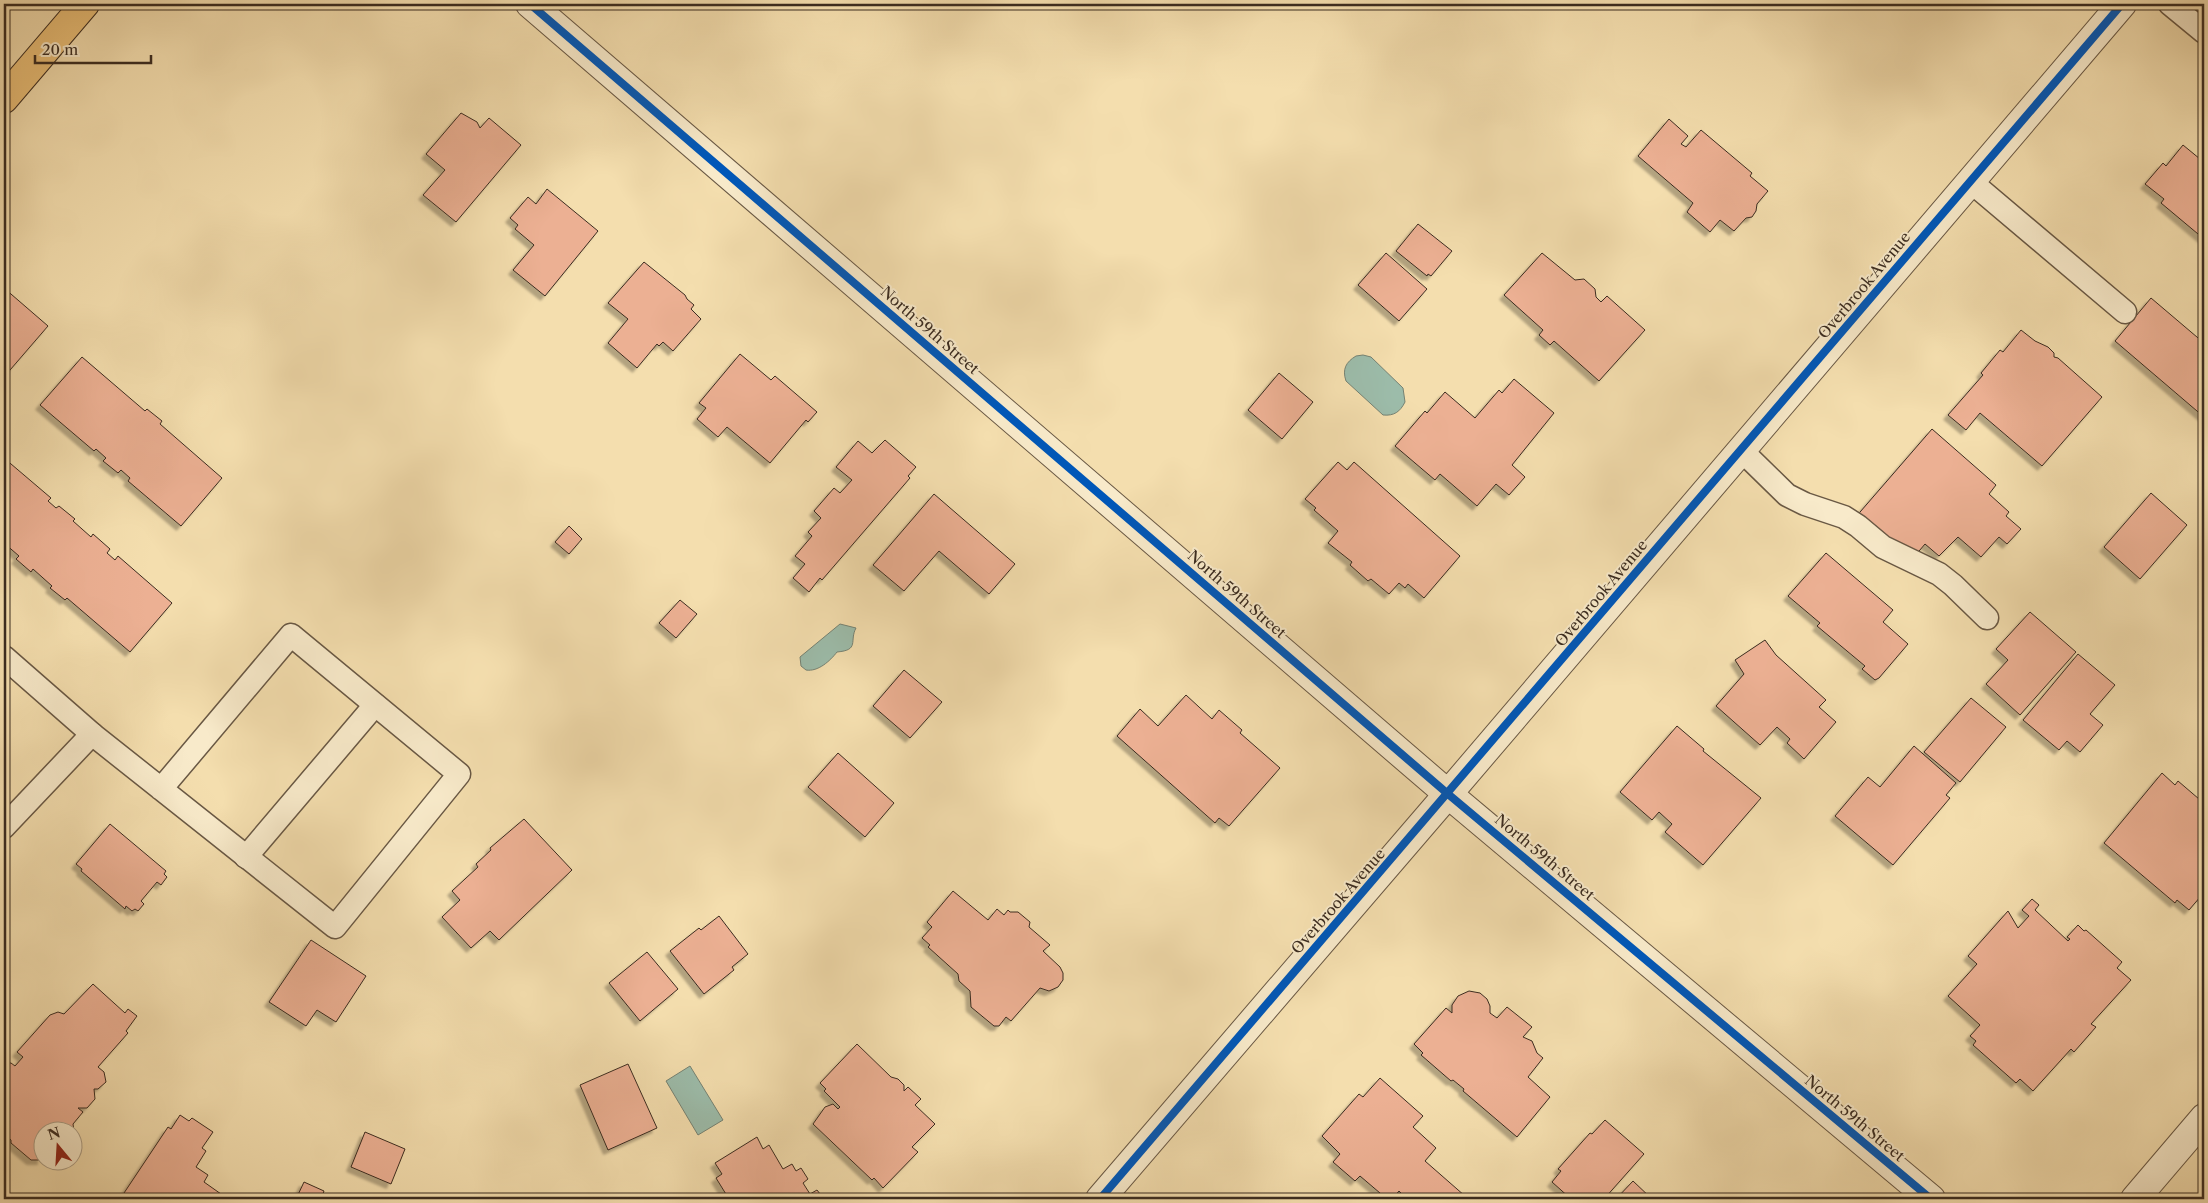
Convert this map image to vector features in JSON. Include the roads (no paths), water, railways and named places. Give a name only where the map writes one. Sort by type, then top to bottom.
[{"type":"highway","points":[[4,99],[85,4]]},
{"type":"street","name":"North 59th Street","points":[[530,4],[1448,794],[1931,1199]]},
{"type":"street","name":"Overbrook Avenue","points":[[1100,1199],[2122,4]]},
{"type":"street","points":[[2135,1199],[2204,1118]]},
{"type":"lane","points":[[2170,4],[2204,32]]},
{"type":"lane","points":[[1970,181],[2125,312]]},
{"type":"lane","points":[[1741,450],[1787,495],[1805,504],[1844,517],[1883,547],[1939,574],[1987,618]]},
{"type":"lane","points":[[4,657],[92,734],[246,857],[335,927],[459,774],[291,635],[161,789]]},
{"type":"lane","points":[[246,857],[375,705]]},
{"type":"lane","points":[[4,827],[92,734]]}]
